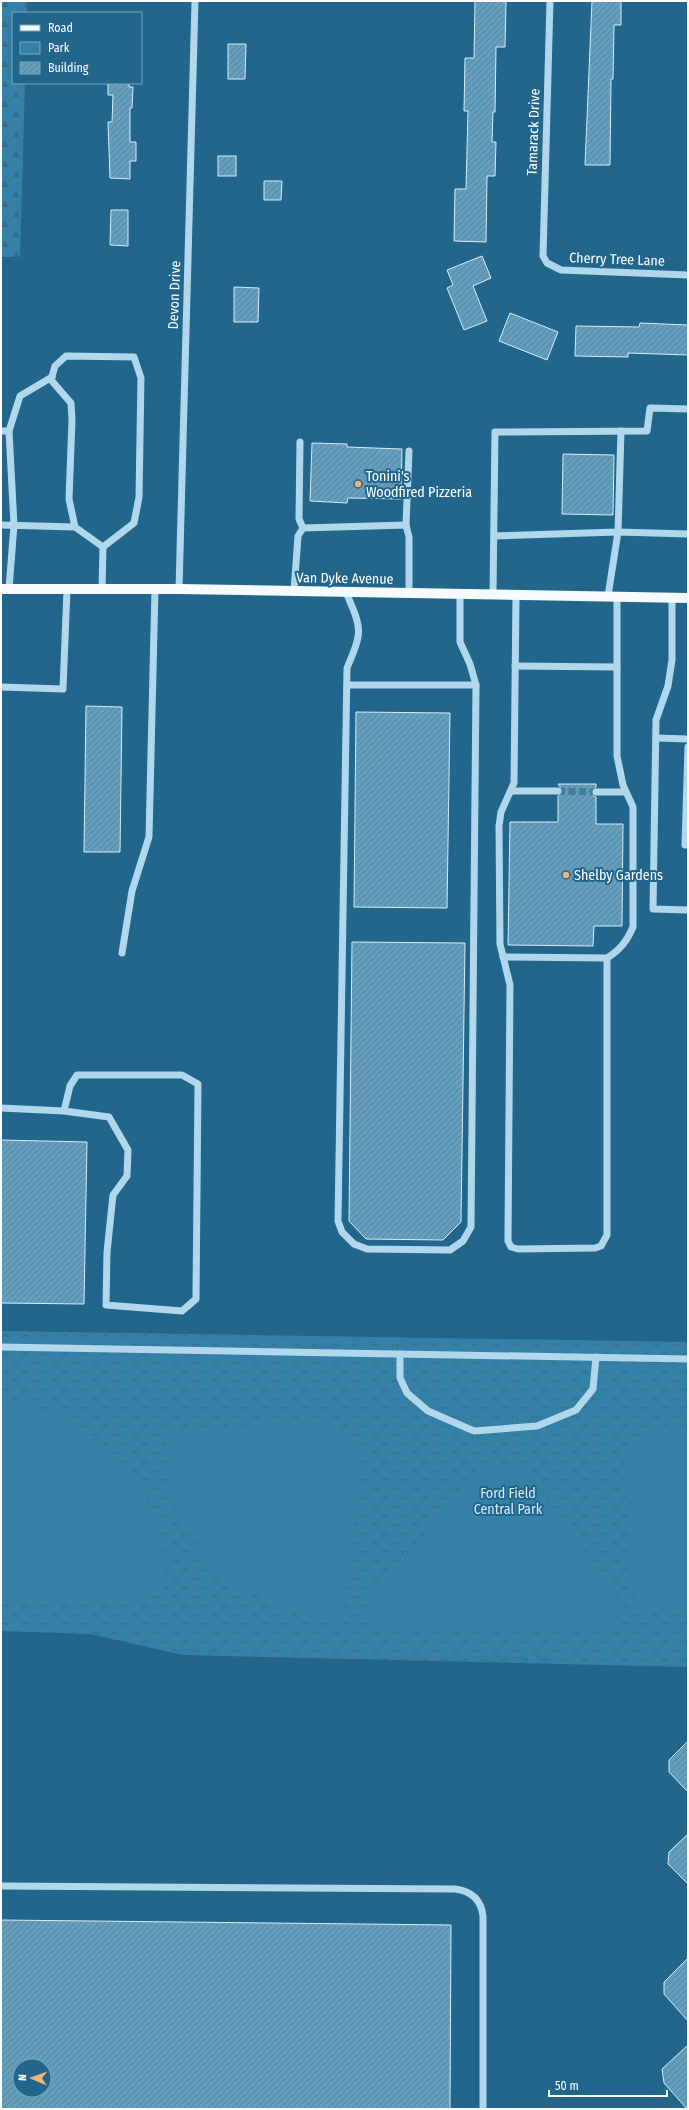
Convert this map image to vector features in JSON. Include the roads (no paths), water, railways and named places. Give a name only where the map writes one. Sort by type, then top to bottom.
[{"type":"main road","name":"Van Dyke Avenue","points":[[5,589],[179,589],[688,598]]},
{"type":"street","name":"Devon Drive","points":[[179,589],[195,1]]},
{"type":"street","name":"Tamarack Drive","points":[[547,263],[543,251],[550,1]]},
{"type":"street","name":"Cherry Tree Lane","points":[[547,263],[561,270],[688,275]]},
{"type":"street","points":[[75,527],[69,499],[72,420],[71,403],[51,380],[55,366],[66,356],[90,355],[134,358],[141,378],[138,497],[134,523],[103,547]]},
{"type":"street","points":[[5,589],[14,525],[9,431],[20,396],[52,377]]},
{"type":"street","points":[[493,594],[495,432],[647,431],[650,408],[688,409]]},
{"type":"street","points":[[1,431],[9,431]]},
{"type":"street","points":[[503,957],[607,958],[618,951],[628,939],[633,928],[633,807],[625,792],[617,756],[617,667],[613,597],[618,532],[621,431]]},
{"type":"street","points":[[294,591],[298,536],[302,528],[299,519],[300,442]]},
{"type":"street","points":[[409,451],[406,524],[409,537],[409,593]]},
{"type":"street","points":[[302,528],[406,524]]},
{"type":"street","points":[[1,525],[75,527],[103,547]]},
{"type":"street","points":[[494,536],[618,532],[688,534]]},
{"type":"street","points":[[102,589],[103,547]]},
{"type":"street","points":[[1,687],[63,689],[67,589]]},
{"type":"street","points":[[122,953],[132,891],[149,837],[155,589]]},
{"type":"street","points":[[346,592],[358,621],[360,636],[347,668],[338,1221],[342,1232],[354,1244],[367,1249],[450,1250],[463,1241],[471,1227],[476,685],[470,664],[460,642],[460,594]]},
{"type":"street","points":[[516,595],[514,783],[501,812],[499,826],[500,944],[510,985],[508,1241],[518,1250],[595,1248],[601,1246],[607,1235],[607,958]]},
{"type":"street","points":[[672,598],[672,660],[668,686],[656,720],[653,909],[688,910]]},
{"type":"street","points":[[515,666],[617,667]]},
{"type":"street","points":[[347,685],[476,685]]},
{"type":"street","points":[[656,738],[688,739]]},
{"type":"street","points":[[688,746],[685,845],[688,845]]},
{"type":"street","points":[[511,791],[558,791]]},
{"type":"street","points":[[596,792],[625,792]]},
{"type":"street","points":[[1,1108],[64,1111],[109,1117],[128,1150],[127,1176],[113,1195],[107,1252],[106,1305],[182,1311],[196,1299],[198,1084],[182,1075],[77,1075],[70,1086],[64,1111]]},
{"type":"street","points":[[1,1347],[688,1359]]},
{"type":"street","points":[[400,1354],[400,1378],[407,1394],[428,1411],[474,1431],[537,1426],[576,1410],[593,1389],[596,1357]]},
{"type":"street","points":[[1,1886],[466,1890],[479,1901],[483,1916],[483,2109]]},
{"type":"tunnel","points":[[558,791],[596,792]]},
{"type":"place","name":"Tonini's Woodfired Pizzeria","points":[[358,484]]},
{"type":"place","name":"Shelby Gardens","points":[[566,875]]},
{"type":"park label","name":"Ford Field Central Park","points":[[508,1502]]}]
